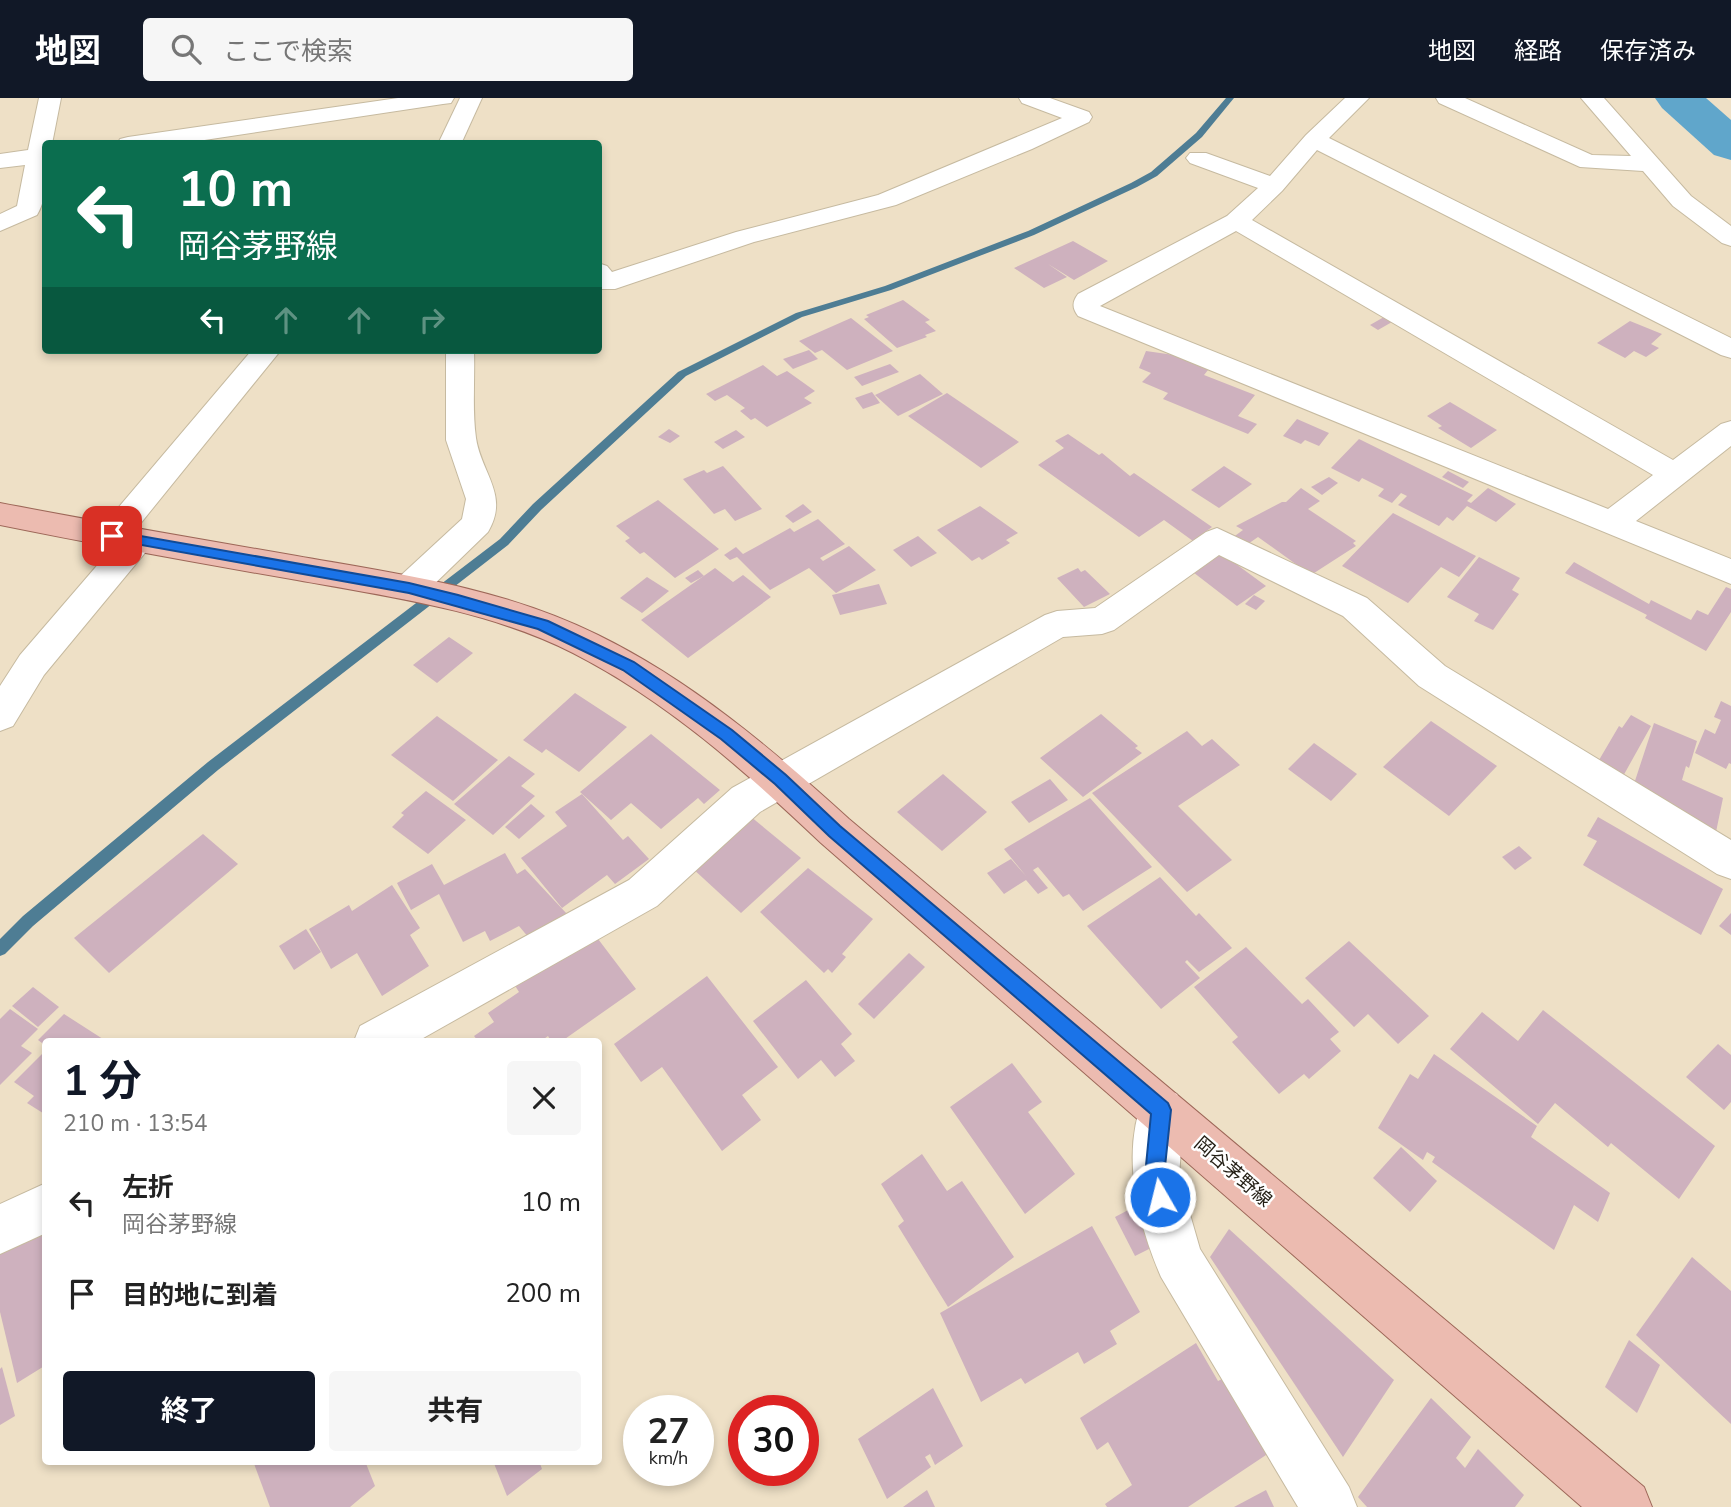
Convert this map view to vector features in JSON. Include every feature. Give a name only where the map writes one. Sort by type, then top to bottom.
[{"type":"main road","name":"岡谷茅野線","points":[[0,514],[415,589],[543,625],[629,666],[726,735],[781,780],[835,831],[1624,1507]]},
{"type":"street","points":[[44,140],[50,98]]},
{"type":"street","points":[[155,140],[443,98]]},
{"type":"street","points":[[451,140],[471,98]]},
{"type":"street","points":[[602,277],[606,283],[745,237],[887,200],[1024,144],[1082,117],[1030,98]]},
{"type":"street","points":[[1358,98],[1236,222],[1087,300],[1087,310],[1731,572]]},
{"type":"street","points":[[1447,98],[1588,162],[1650,164]]},
{"type":"street","points":[[1592,98],[1682,201],[1731,238]]},
{"type":"street","points":[[1314,140],[1731,349]]},
{"type":"street","points":[[0,161],[42,156],[37,217],[0,224]]},
{"type":"street","points":[[1198,158],[1274,186]]},
{"type":"street","points":[[1236,222],[1675,474]]},
{"type":"street","points":[[0,716],[32,665],[264,354]]},
{"type":"street","points":[[415,589],[477,524],[482,499],[461,440],[460,354]]},
{"type":"street","points":[[1609,524],[1731,431]]},
{"type":"street","points":[[381,1038],[643,893],[746,800],[1057,624],[1102,621],[1217,540],[1355,607],[1432,676],[1731,861]]},
{"type":"street","points":[[1161,1110],[1155,1176],[1178,1260],[1329,1507]]},
{"type":"street","points":[[0,1230],[42,1209]]},
{"type":"building","points":[[1073,241],[1108,261],[1074,280],[1048,264],[1067,277],[1044,288],[1014,268]]},
{"type":"building","points":[[903,300],[930,320],[925,322],[936,331],[897,348],[864,319],[869,317],[866,315]]},
{"type":"building","points":[[1384,317],[1392,322],[1378,330],[1370,325]]},
{"type":"building","points":[[851,318],[893,351],[847,370],[822,350],[815,353],[799,341]]},
{"type":"building","points":[[1630,321],[1662,334],[1651,344],[1659,348],[1646,357],[1634,351],[1625,358],[1597,343]]},
{"type":"building","points":[[809,350],[818,359],[793,369],[783,359]]},
{"type":"building","points":[[1146,351],[1174,355],[1208,370],[1204,375],[1255,395],[1238,416],[1257,424],[1248,434],[1163,399],[1168,393],[1142,382],[1151,373],[1139,368]]},
{"type":"building","points":[[890,364],[899,372],[862,386],[854,377]]},
{"type":"building","points":[[763,365],[777,376],[787,371],[815,391],[804,398],[812,403],[767,427],[755,418],[751,420],[740,411],[745,408],[727,395],[715,401],[706,394]]},
{"type":"building","points":[[920,374],[943,394],[898,416],[875,395]]},
{"type":"building","points":[[872,392],[880,403],[863,409],[855,398]]},
{"type":"building","points":[[947,393],[1019,442],[981,468],[908,416]]},
{"type":"building","points":[[1450,402],[1497,430],[1471,448],[1438,428],[1442,426],[1427,416]]},
{"type":"building","points":[[1297,419],[1329,433],[1319,446],[1305,440],[1301,444],[1283,436]]},
{"type":"building","points":[[669,429],[680,436],[670,443],[658,437]]},
{"type":"building","points":[[736,430],[745,437],[723,449],[714,442]]},
{"type":"building","points":[[1068,434],[1099,455],[1102,453],[1130,476],[1134,473],[1212,527],[1193,541],[1164,520],[1139,537],[1038,465],[1064,448],[1055,441]]},
{"type":"building","points":[[1359,439],[1473,495],[1467,501],[1471,503],[1488,488],[1516,504],[1496,522],[1467,506],[1453,521],[1447,517],[1439,526],[1398,505],[1407,496],[1401,493],[1392,503],[1378,496],[1384,489],[1362,478],[1359,482],[1331,468]]},
{"type":"building","points":[[723,466],[762,509],[735,521],[725,509],[714,514],[683,479]]},
{"type":"building","points":[[1224,466],[1252,484],[1219,508],[1191,490]]},
{"type":"building","points":[[1448,471],[1469,482],[1463,488],[1442,477]]},
{"type":"building","points":[[1329,477],[1338,483],[1322,495],[1311,487]]},
{"type":"building","points":[[1301,488],[1320,501],[1308,509],[1356,541],[1353,543],[1356,546],[1311,575],[1258,537],[1245,546],[1232,538],[1243,530],[1236,526],[1286,502]]},
{"type":"building","points":[[658,500],[719,549],[675,578],[644,552],[640,554],[625,541],[630,538],[616,526]]},
{"type":"building","points":[[803,504],[812,512],[793,523],[785,516]]},
{"type":"building","points":[[980,506],[1018,533],[1006,540],[1010,543],[982,560],[979,557],[972,561],[937,530]]},
{"type":"building","points":[[1393,513],[1476,556],[1459,577],[1441,567],[1408,603],[1342,566]]},
{"type":"building","points":[[818,519],[845,544],[820,558],[823,561],[849,546],[876,570],[836,593],[809,568],[770,590],[737,557],[730,560],[724,555],[736,547],[743,554],[790,528],[794,532]]},
{"type":"building","points":[[918,536],[937,553],[911,567],[893,550]]},
{"type":"building","points":[[1217,550],[1266,586],[1237,606],[1189,569]]},
{"type":"building","points":[[1479,557],[1520,578],[1512,590],[1519,594],[1493,630],[1474,621],[1479,614],[1447,597]]},
{"type":"building","points":[[1574,562],[1649,604],[1651,600],[1691,620],[1697,610],[1708,615],[1726,587],[1731,589],[1731,612],[1706,651],[1645,618],[1647,615],[1565,573]]},
{"type":"building","points":[[715,568],[733,582],[743,575],[771,597],[688,658],[641,620]]},
{"type":"building","points":[[1078,568],[1081,572],[1085,570],[1110,594],[1084,607],[1057,578]]},
{"type":"building","points":[[698,570],[704,576],[691,583],[685,578]]},
{"type":"building","points":[[647,577],[669,591],[642,613],[620,598]]},
{"type":"building","points":[[879,584],[887,604],[840,615],[832,595]]},
{"type":"building","points":[[1254,595],[1265,601],[1256,610],[1245,604]]},
{"type":"building","points":[[449,637],[473,653],[437,683],[413,665]]},
{"type":"building","points":[[575,693],[627,727],[579,772],[546,749],[542,753],[523,740]]},
{"type":"building","points":[[1721,701],[1731,706],[1731,764],[1729,763],[1726,769],[1695,753],[1705,729],[1715,734],[1721,720],[1714,717]]},
{"type":"building","points":[[1101,714],[1138,746],[1135,748],[1142,753],[1083,797],[1040,758]]},
{"type":"building","points":[[1631,715],[1651,726],[1617,787],[1592,772],[1619,726],[1622,728]]},
{"type":"building","points":[[437,716],[498,760],[453,801],[391,755]]},
{"type":"building","points":[[1431,721],[1497,766],[1449,816],[1383,767]]},
{"type":"building","points":[[1654,723],[1697,741],[1689,768],[1686,766],[1682,780],[1723,798],[1716,832],[1631,793]]},
{"type":"building","points":[[1187,731],[1202,746],[1212,739],[1240,765],[1178,806],[1232,860],[1187,892],[1092,793]]},
{"type":"building","points":[[651,734],[720,790],[704,804],[698,798],[661,829],[631,803],[611,820],[580,792]]},
{"type":"building","points":[[1314,743],[1357,774],[1331,801],[1288,769]]},
{"type":"building","points":[[509,756],[535,774],[521,786],[535,796],[493,835],[454,804]]},
{"type":"building","points":[[943,774],[987,812],[942,851],[897,812]]},
{"type":"building","points":[[1050,779],[1068,800],[1029,823],[1011,802]]},
{"type":"building","points":[[426,791],[466,820],[428,854],[392,827],[404,815],[401,813]]},
{"type":"building","points":[[582,794],[623,840],[628,836],[649,859],[615,884],[607,875],[562,908],[521,858],[567,826],[555,812]]},
{"type":"building","points":[[1090,798],[1152,867],[1083,911],[1069,894],[1063,897],[1038,867],[1033,870],[1048,888],[1038,894],[1026,880],[1004,894],[987,873],[1011,859],[1026,876],[1004,849]]},
{"type":"building","points":[[531,804],[545,816],[519,839],[505,827]]},
{"type":"building","points":[[750,816],[801,858],[741,913],[691,867]]},
{"type":"building","points":[[1598,817],[1723,889],[1701,935],[1583,865],[1597,841],[1587,836]]},
{"type":"building","points":[[203,834],[238,864],[109,973],[74,938]]},
{"type":"building","points":[[1519,846],[1532,858],[1515,870],[1502,857]]},
{"type":"building","points":[[505,853],[517,874],[525,869],[567,914],[529,938],[519,926],[490,941],[485,931],[463,942],[439,894],[411,910],[397,883],[432,864],[444,885]]},
{"type":"building","points":[[808,868],[873,919],[842,954],[846,957],[832,973],[828,969],[824,973],[760,912]]},
{"type":"building","points":[[1160,877],[1196,916],[1199,913],[1232,948],[1199,972],[1187,960],[1185,962],[1200,978],[1161,1009],[1087,926]]},
{"type":"building","points":[[392,885],[420,928],[410,935],[429,966],[382,996],[357,953],[331,969],[309,929],[349,905],[352,911]]},
{"type":"building","points":[[1731,913],[1731,935],[1719,926]]},
{"type":"building","points":[[306,929],[321,952],[294,970],[279,946]]},
{"type":"building","points":[[592,931],[636,989],[566,1038],[476,1038],[474,1036],[494,1022],[488,1013],[519,992],[514,984]]},
{"type":"building","points":[[1349,941],[1429,1016],[1398,1044],[1368,1014],[1354,1027],[1305,978]]},
{"type":"building","points":[[1246,947],[1302,1004],[1308,999],[1339,1032],[1330,1039],[1341,1051],[1309,1079],[1304,1074],[1279,1094],[1232,1042],[1238,1037],[1194,987]]},
{"type":"building","points":[[909,953],[925,967],[874,1019],[858,1004]]},
{"type":"building","points":[[707,976],[778,1067],[742,1095],[761,1120],[722,1151],[662,1067],[641,1082],[614,1044]]},
{"type":"building","points":[[806,980],[852,1034],[841,1044],[855,1061],[835,1077],[821,1060],[798,1079],[753,1021]]},
{"type":"building","points":[[33,987],[59,1007],[38,1027],[12,1006]]},
{"type":"building","points":[[10,1009],[38,1029],[21,1046],[32,1053],[0,1085],[0,1019]]},
{"type":"building","points":[[1543,1010],[1715,1146],[1679,1199],[1611,1143],[1608,1147],[1555,1103],[1538,1124],[1450,1049],[1482,1012],[1518,1041]]},
{"type":"building","points":[[64,1014],[101,1038],[42,1038],[42,1043],[38,1040]]},
{"type":"building","points":[[1718,1044],[1731,1055],[1731,1102],[1724,1110],[1686,1077]]},
{"type":"building","points":[[42,1054],[42,1112],[27,1103],[34,1096],[14,1082]]},
{"type":"building","points":[[1434,1054],[1537,1126],[1531,1137],[1610,1193],[1598,1222],[1574,1205],[1554,1250],[1432,1162],[1435,1157],[1427,1152],[1423,1160],[1378,1128],[1410,1074],[1418,1079]]},
{"type":"building","points":[[1012,1063],[1042,1102],[1028,1112],[1075,1174],[1025,1214],[950,1107]]},
{"type":"building","points":[[1401,1147],[1437,1181],[1410,1212],[1373,1178]]},
{"type":"building","points":[[922,1154],[947,1191],[962,1181],[1014,1257],[948,1307],[898,1226],[904,1221],[881,1184]]},
{"type":"building","points":[[1132,1208],[1153,1247],[1135,1256],[1115,1217]]},
{"type":"building","points":[[42,1222],[42,1367],[17,1383],[0,1312],[0,1247]]},
{"type":"building","points":[[1092,1226],[1140,1312],[1110,1331],[1117,1344],[1084,1364],[1078,1352],[1025,1384],[1021,1378],[981,1402],[940,1313]]},
{"type":"building","points":[[1229,1229],[1394,1380],[1343,1457],[1210,1257]]},
{"type":"building","points":[[1692,1257],[1731,1291],[1731,1424],[1636,1335]]},
{"type":"building","points":[[1629,1340],[1660,1365],[1637,1413],[1605,1387]]},
{"type":"building","points":[[1196,1343],[1218,1381],[1224,1378],[1269,1453],[1188,1507],[1107,1507],[1105,1504],[1132,1485],[1108,1442],[1097,1450],[1080,1418]]},
{"type":"building","points":[[2,1367],[15,1416],[0,1425],[0,1369]]},
{"type":"building","points":[[933,1388],[963,1446],[935,1465],[930,1454],[925,1457],[931,1467],[887,1499],[858,1439]]},
{"type":"building","points":[[1431,1398],[1471,1437],[1456,1458],[1465,1468],[1478,1449],[1524,1495],[1515,1507],[1367,1507],[1358,1497]]},
{"type":"building","points":[[254,1465],[367,1465],[375,1486],[350,1507],[270,1507]]},
{"type":"building","points":[[495,1465],[540,1465],[542,1469],[507,1496]]},
{"type":"building","points":[[927,1490],[935,1507],[903,1507]]},
{"type":"building","points":[[1266,1490],[1274,1507],[1234,1507]]},
{"type":"waterway","points":[[0,949],[28,921],[213,766],[504,542],[537,507],[682,374],[799,315],[888,288],[1031,233],[1134,185],[1154,174],[1199,135],[1230,98]]},
{"type":"waterway","points":[[1678,98],[1731,145]]},
{"type":"route","points":[[112,536],[409,588],[458,600],[543,625],[629,666],[726,735],[781,780],[835,831],[1161,1110],[1155,1176],[1160,1197]]}]
